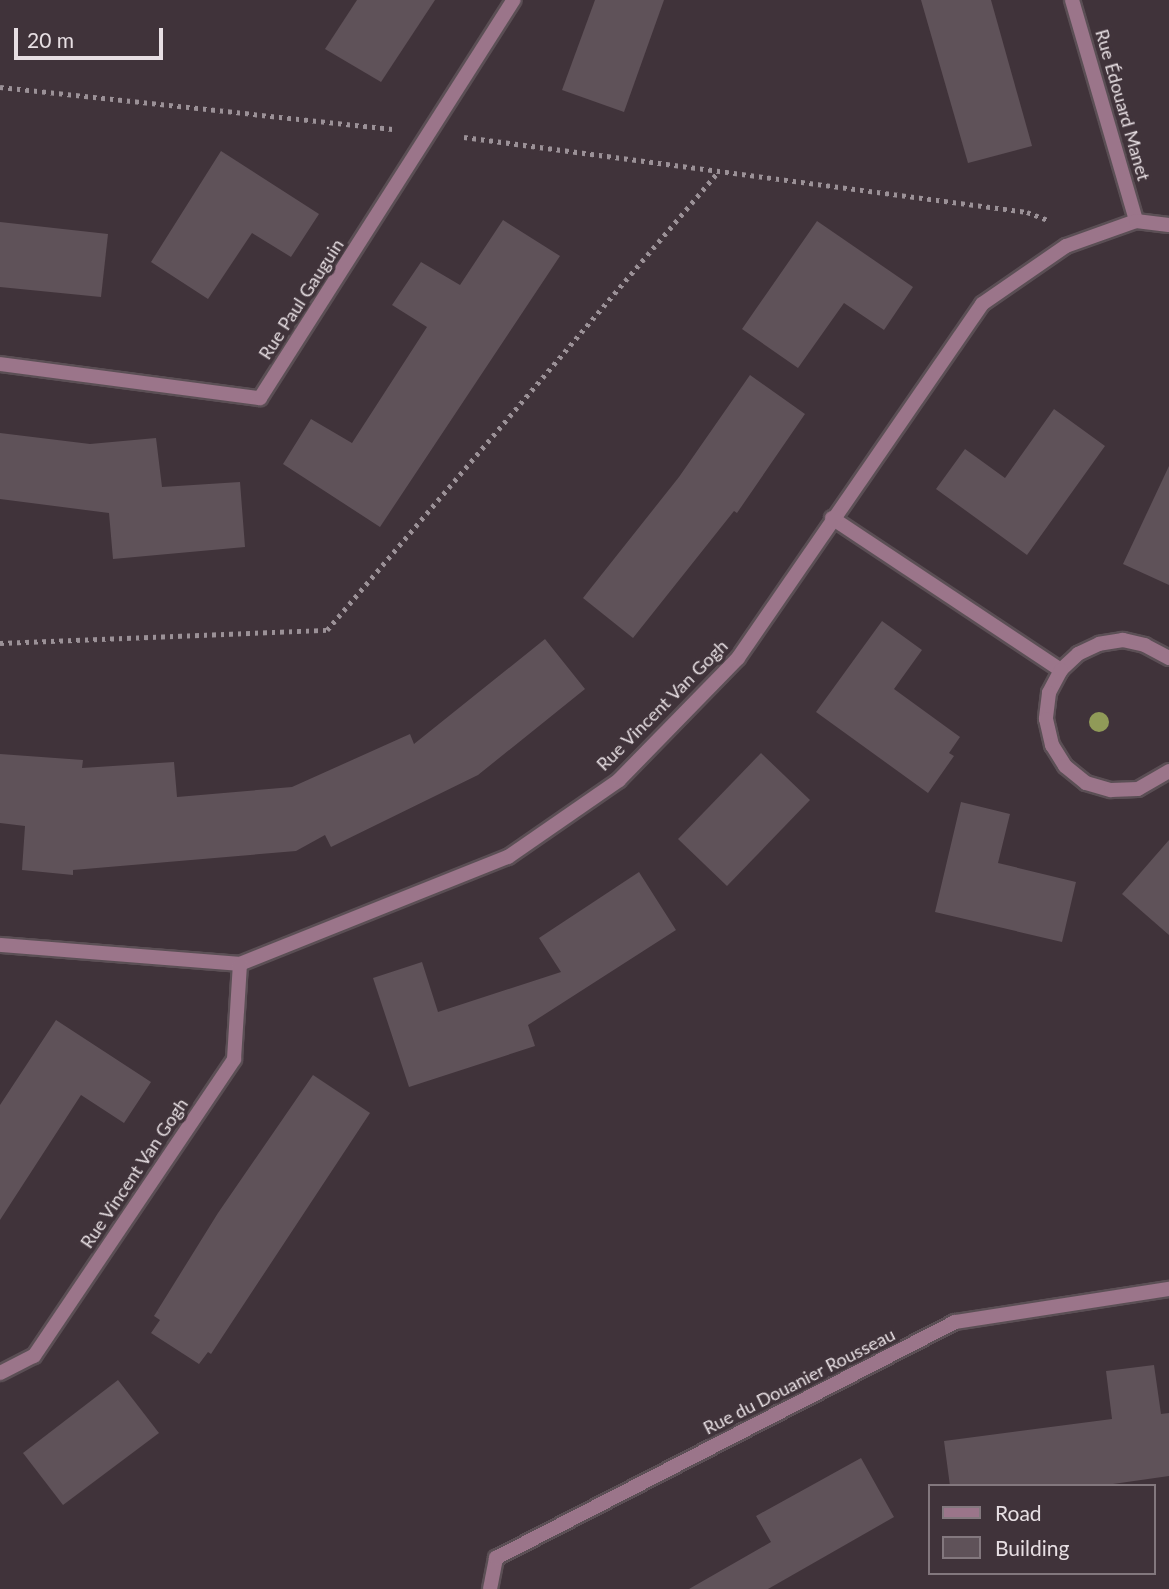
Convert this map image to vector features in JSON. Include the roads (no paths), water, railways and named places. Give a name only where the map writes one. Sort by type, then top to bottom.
[{"type":"street","name":"Rue Paul Gauguin","points":[[0,364],[260,398],[514,0]]},
{"type":"street","name":"Rue Édouard Manet","points":[[1072,0],[1136,221]]},
{"type":"street","name":"Rue Vincent Van Gogh","points":[[0,944],[240,964],[508,858],[619,780],[738,658],[982,304],[1066,246],[1136,221],[1169,225]]},
{"type":"street","points":[[832,518],[1061,670]]},
{"type":"street","points":[[1169,658],[1146,645],[1123,640],[1099,644],[1078,654],[1061,670],[1049,693],[1046,719],[1052,745],[1065,766],[1086,783],[1111,790],[1138,789],[1169,771]]},
{"type":"street","name":"Rue Vincent Van Gogh","points":[[0,1373],[34,1356],[234,1059],[240,964]]},
{"type":"street","name":"Rue du Douanier Rousseau","points":[[490,1589],[496,1558],[955,1322],[1169,1289]]}]
